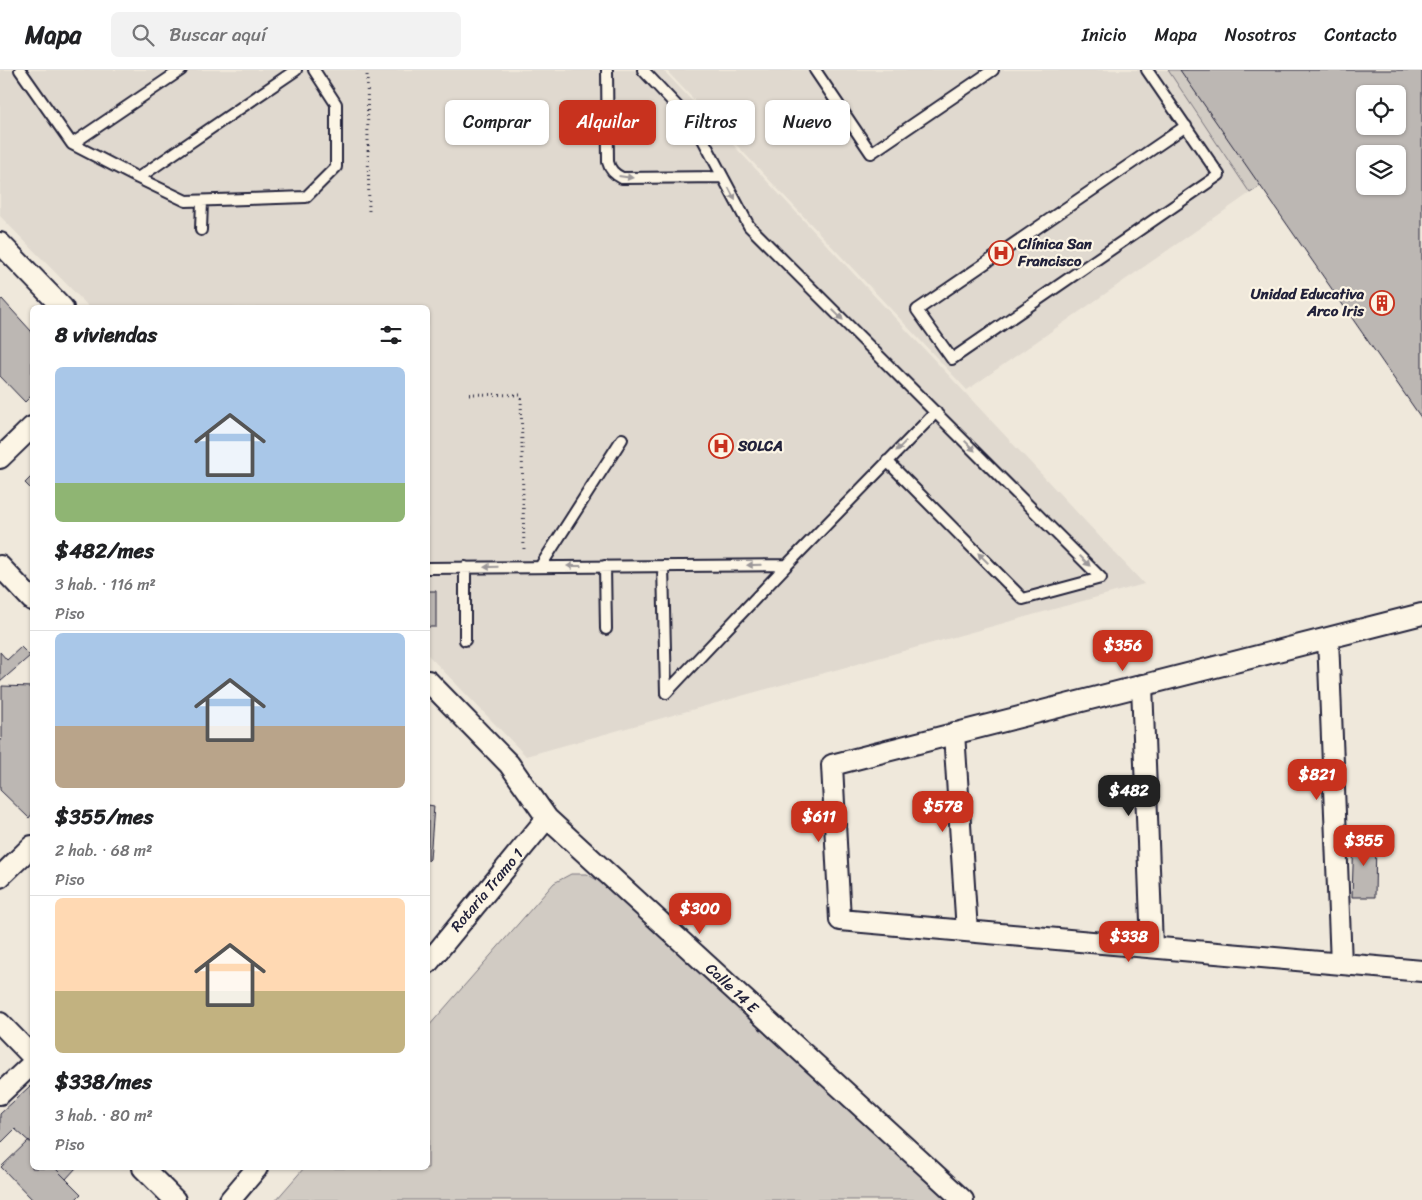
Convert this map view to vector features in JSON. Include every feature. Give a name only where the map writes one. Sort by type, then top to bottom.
[{"type":"street","points":[[0,243],[60,305]]},
{"type":"street","points":[[0,458],[30,428]]},
{"type":"street","points":[[0,566],[30,598]]},
{"type":"street","points":[[1422,614],[832,764],[840,920],[1422,971]]},
{"type":"street","points":[[1328,638],[1341,964]]},
{"type":"street","name":"Calle 14 E","points":[[430,683],[509,764],[547,818],[963,1200]]},
{"type":"street","points":[[1142,685],[1152,947]]},
{"type":"street","points":[[954,733],[967,931]]},
{"type":"street","name":"Rotaria Tramo 1","points":[[430,961],[547,818]]},
{"type":"street","points":[[0,877],[30,848]]},
{"type":"street","points":[[0,1023],[30,1054]]},
{"type":"street","points":[[0,1094],[30,1066]]},
{"type":"street","points":[[144,1170],[175,1200]]},
{"type":"street","points":[[230,1200],[255,1170]]},
{"type":"lane","points":[[20,70],[72,144],[186,201],[306,197],[336,167],[336,104],[314,70]]},
{"type":"lane","points":[[72,144],[182,70]]},
{"type":"lane","points":[[138,178],[296,70]]},
{"type":"lane","points":[[607,70],[608,162],[610,169],[615,174],[622,178],[723,177]]},
{"type":"lane","points":[[643,70],[699,132],[749,226],[1102,578],[1024,599],[887,461]]},
{"type":"lane","points":[[815,70],[871,153],[993,70]]},
{"type":"lane","points":[[1147,70],[1186,126],[1219,175],[952,359],[918,310],[1186,126]]},
{"type":"lane","points":[[201,230],[202,200]]},
{"type":"lane","points":[[663,566],[666,693],[787,564],[936,412]]},
{"type":"lane","points":[[540,567],[622,439]]},
{"type":"lane","points":[[430,568],[787,564]]},
{"type":"lane","points":[[605,566],[606,629]]},
{"type":"lane","points":[[465,567],[465,640]]},
{"type":"path","points":[[367,70],[369,212]]},
{"type":"path","points":[[469,394],[521,395],[524,567]]},
{"type":"shaded area","name":"SOLCA","points":[[0,70],[663,70],[691,100],[666,100],[666,145],[733,145],[1144,584],[526,756],[430,657],[430,305],[87,305],[0,216]]},
{"type":"shaded area","name":"Clínica San Francisco","points":[[666,70],[1188,70],[1267,182],[967,390],[737,145],[755,145],[755,100],[694,100]]},
{"type":"shaded area","points":[[1168,70],[1188,70],[1267,182],[1250,193]]},
{"type":"shaded area","points":[[571,874],[587,874],[615,891],[962,1200],[276,1200],[302,1170],[430,1170],[430,1025],[554,883]]},
{"type":"building","name":"Unidad Educativa Arco Iris","points":[[1180,70],[1422,70],[1422,419]]},
{"type":"building","points":[[2,299],[30,330],[30,397],[25,402],[0,376],[0,301]]},
{"type":"building","points":[[30,478],[30,488],[25,483]]},
{"type":"building","points":[[430,591],[436,591],[436,627],[430,627]]},
{"type":"building","points":[[21,647],[30,656],[0,682],[0,652],[7,660]]},
{"type":"building","points":[[2,686],[30,687],[29,818],[0,790],[0,740],[2,738]]},
{"type":"building","points":[[430,805],[434,806],[430,859]]},
{"type":"building","points":[[1354,836],[1376,837],[1375,897],[1352,897]]},
{"type":"building","points":[[30,1086],[30,1142],[15,1129],[0,1144],[0,1114]]},
{"type":"building","points":[[29,1140],[30,1170],[57,1170],[81,1194],[75,1200],[33,1200],[1,1167]]},
{"type":"building","points":[[57,1170],[74,1170],[66,1179]]},
{"type":"place","name":"Clínica San Francisco","points":[[1001,253]]},
{"type":"place","name":"Unidad Educativa Arco Iris","points":[[1382,303]]},
{"type":"place","name":"SOLCA","points":[[721,446]]}]
